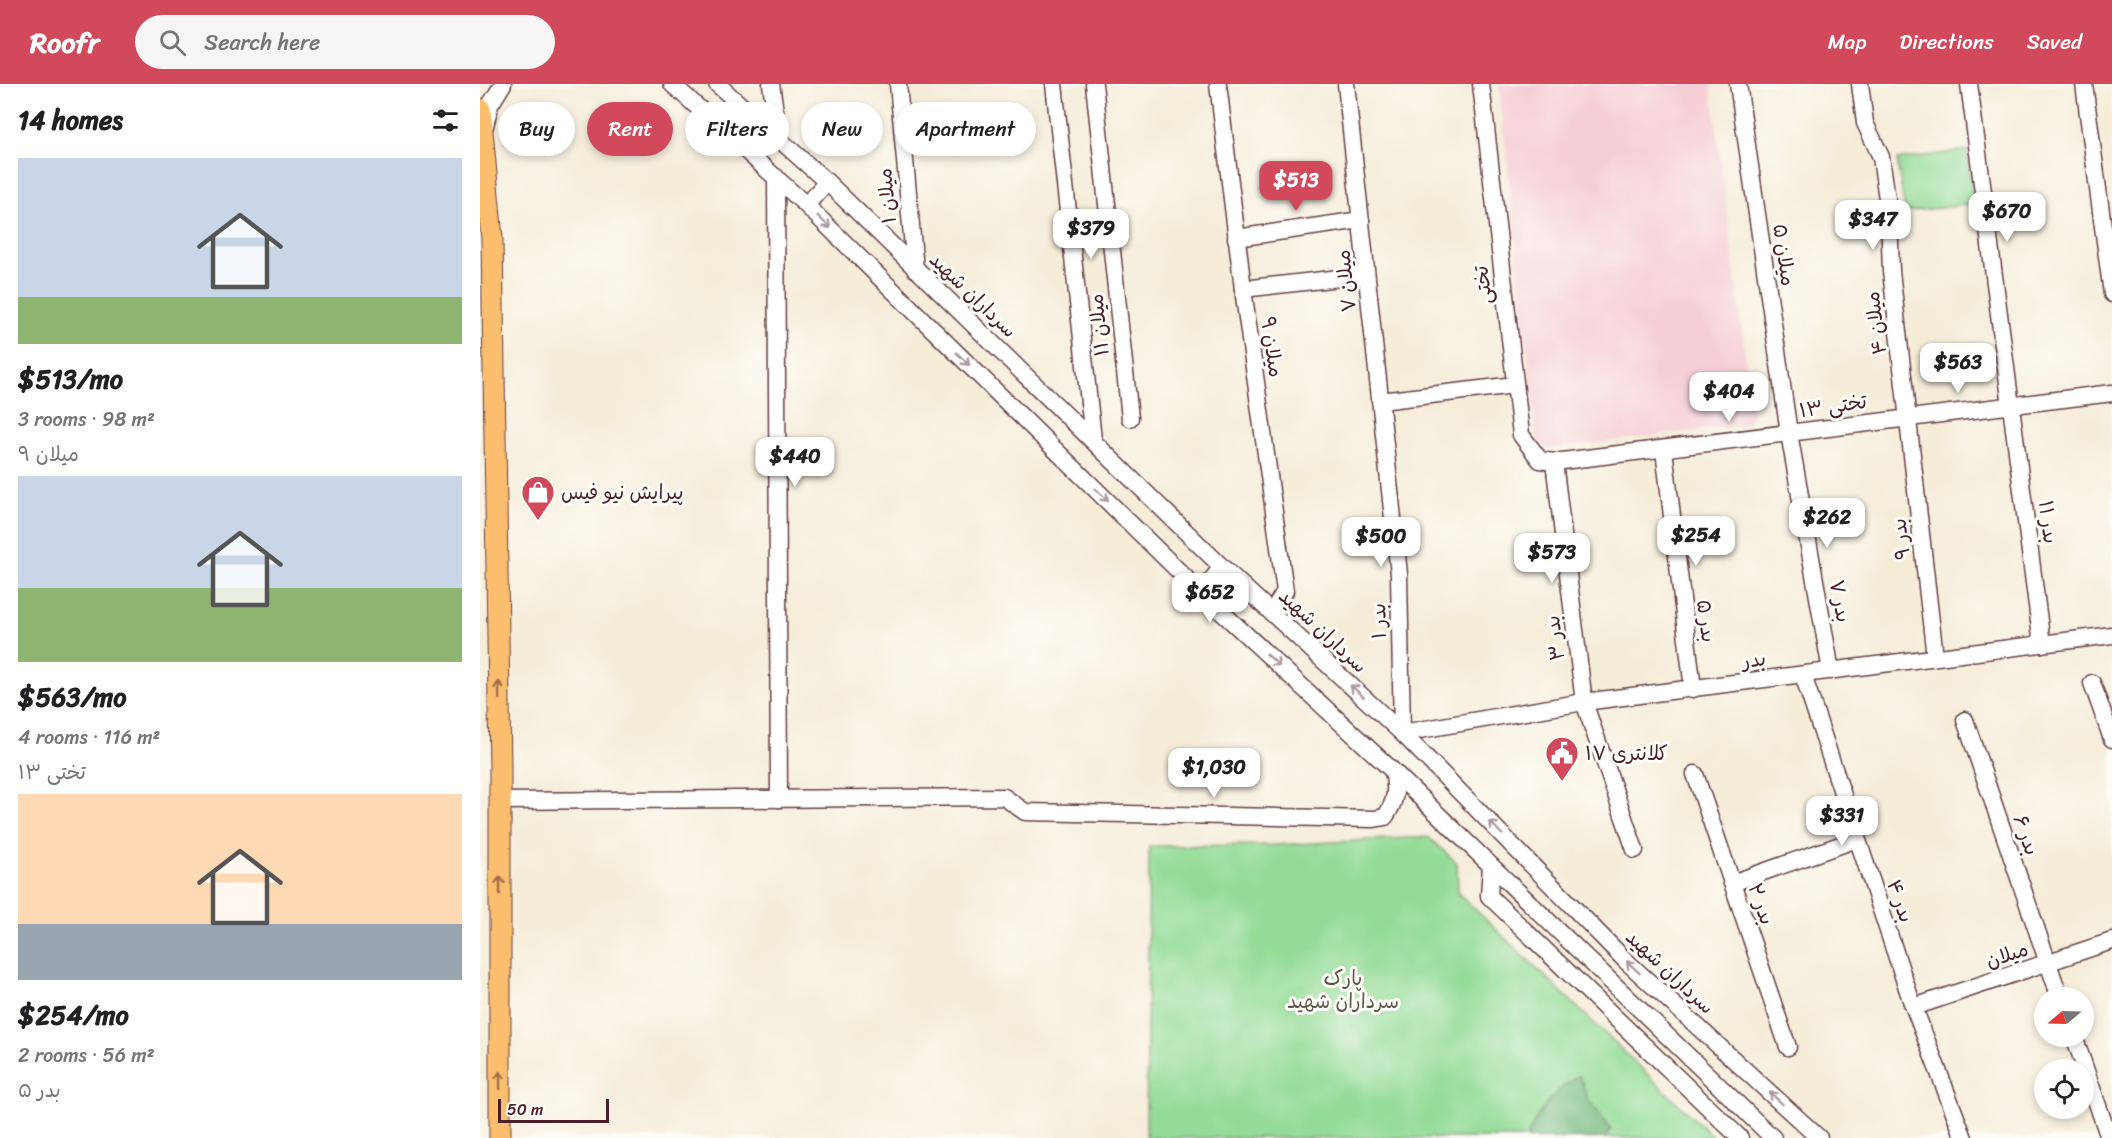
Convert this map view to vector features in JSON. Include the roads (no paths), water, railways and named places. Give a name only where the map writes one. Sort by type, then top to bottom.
[{"type":"main road","points":[[480,110],[492,239],[490,768],[500,801],[500,1138]]},
{"type":"street","points":[[485,148],[485,121],[490,105],[503,84]]},
{"type":"street","points":[[672,84],[806,205],[1202,593],[1393,771],[1773,1138]]},
{"type":"street","name":"سرداران شهید","points":[[717,84],[738,102]]},
{"type":"street","points":[[771,84],[774,102]]},
{"type":"street","name":"میلان ۱","points":[[898,84],[915,269]]},
{"type":"street","points":[[1054,84],[1094,439]]},
{"type":"street","name":"میلان ۱۱","points":[[1094,84],[1130,418]]},
{"type":"street","name":"میلان ۹","points":[[1218,84],[1236,238],[1285,591],[1272,612]]},
{"type":"street","name":"میلان ۷","points":[[1346,84],[1380,401]]},
{"type":"street","name":"تختی","points":[[1481,84],[1521,435],[1540,460],[1554,462]]},
{"type":"street","name":"میلان ۵","points":[[1738,84],[1789,433]]},
{"type":"street","name":"میلان ۴","points":[[1860,84],[1865,123],[1881,157],[1908,417]]},
{"type":"street","name":"بدر ۱۱","points":[[1969,84],[2042,644]]},
{"type":"street","points":[[2084,84],[2112,294]]},
{"type":"street","name":"سرداران شهید","points":[[789,147],[1094,439],[1222,567],[1402,733],[1626,961],[1819,1138]]},
{"type":"street","points":[[776,177],[779,799]]},
{"type":"street","points":[[806,205],[827,182]]},
{"type":"street","points":[[1236,238],[1361,220]]},
{"type":"street","points":[[1243,289],[1366,275]]},
{"type":"street","points":[[1380,401],[1515,385]]},
{"type":"street","name":"تختی ۱۳","points":[[1554,462],[2112,393]]},
{"type":"street","name":"بدر ۱","points":[[1380,401],[1399,574],[1402,733]]},
{"type":"street","name":"بدر ۹","points":[[1908,417],[1935,657]]},
{"type":"street","name":"بدر ۷","points":[[1789,433],[1831,671]]},
{"type":"street","name":"بدر ۵","points":[[1664,450],[1693,690]]},
{"type":"street","name":"بدر ۳","points":[[1554,462],[1584,702],[1635,850]]},
{"type":"street","points":[[1202,593],[1222,567]]},
{"type":"street","name":"بدر","points":[[1402,733],[1584,702],[1693,690],[2112,635]]},
{"type":"street","name":"بدر ۴","points":[[1803,675],[1914,1007],[1964,1138]]},
{"type":"street","points":[[2092,683],[2112,740]]},
{"type":"street","name":"بدر ۶","points":[[1965,720],[2056,987]]},
{"type":"street","points":[[500,801],[1004,797],[1025,812],[1374,819],[1385,817],[1392,807],[1396,791],[1393,771]]},
{"type":"street","name":"بدر ۲","points":[[1695,774],[1788,1047]]},
{"type":"street","points":[[1732,883],[1857,838]]},
{"type":"street","points":[[1491,866],[1489,896],[1740,1138]]},
{"type":"street","name":"میلان","points":[[1914,1007],[2112,941]]},
{"type":"street","points":[[2078,1047],[2109,1138]]},
{"type":"place","name":"پیرایش نیو فیس","points":[[538,521]]},
{"type":"place","name":"کلانتری ۱۷","points":[[1562,782]]},
{"type":"park label","name":"پارک سرداران شهید","points":[[1343,990]]}]
